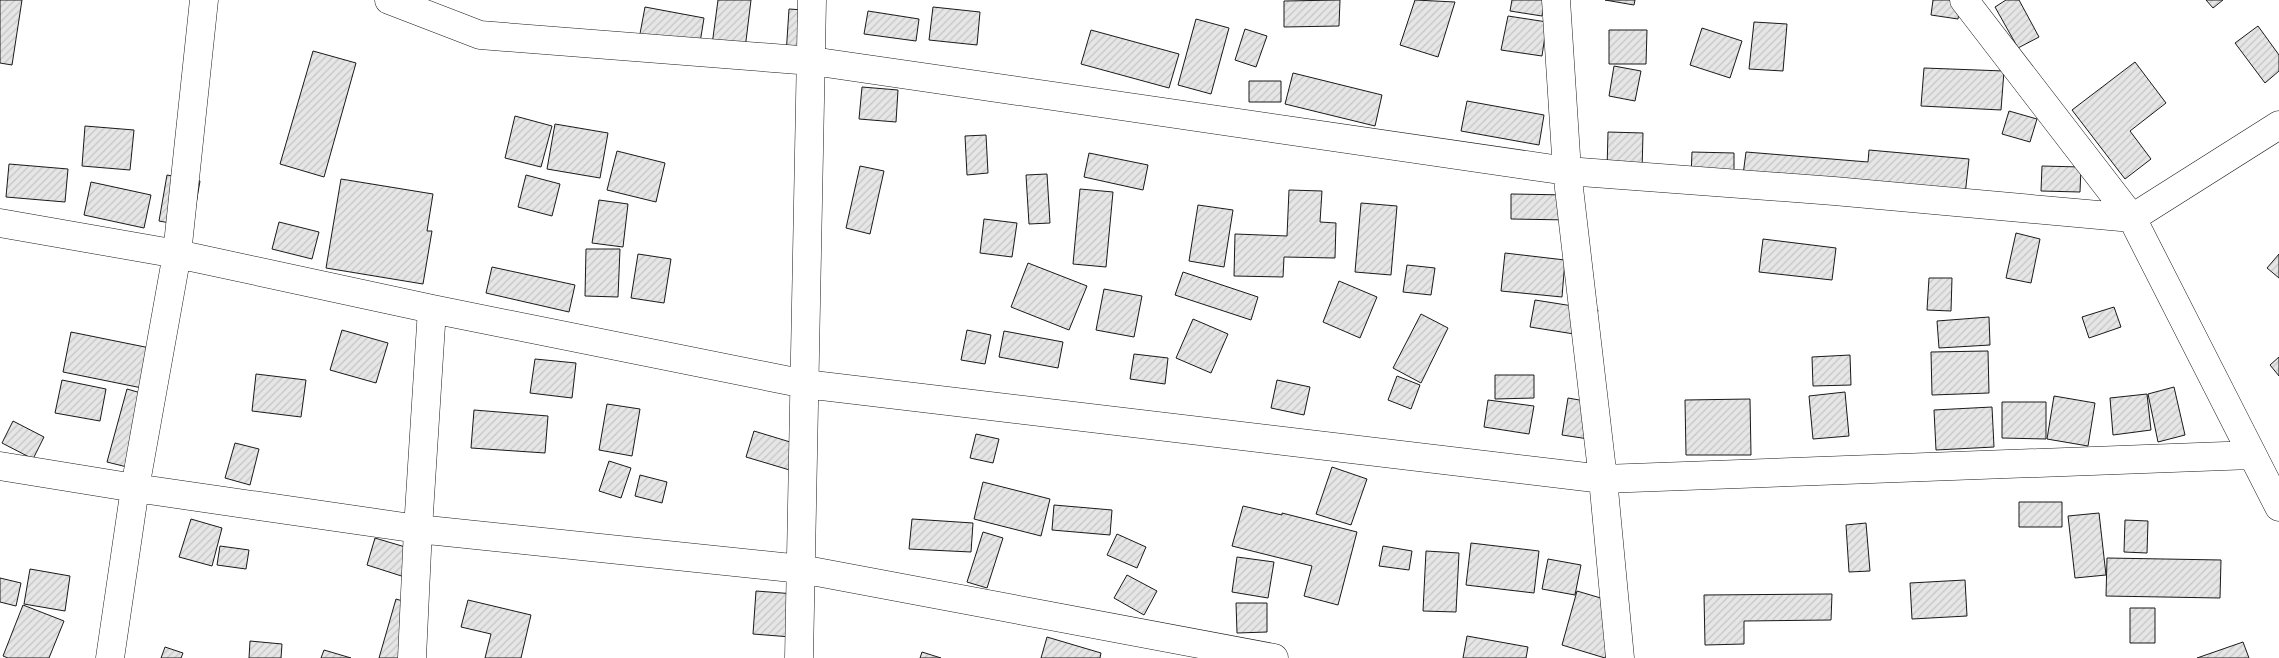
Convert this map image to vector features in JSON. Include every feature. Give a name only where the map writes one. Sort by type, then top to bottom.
[{"type":"street","points":[[110,658],[135,488],[177,254],[204,0]]},
{"type":"street","points":[[390,0],[480,35],[812,61],[1567,171],[1834,191],[2132,218],[2279,125]]},
{"type":"street","points":[[799,658],[812,0]]},
{"type":"street","points":[[1556,0],[1567,171],[1603,479],[1620,658]]},
{"type":"street","points":[[1964,0],[2132,218],[2279,507]]},
{"type":"street","points":[[0,223],[177,254],[432,310],[805,384],[1603,479],[2252,455]]},
{"type":"street","points":[[412,658],[432,310]]},
{"type":"street","points":[[0,466],[135,488],[418,529],[801,568],[1274,658]]},
{"type":"building","points":[[0,0],[22,0],[12,65],[0,63]]},
{"type":"building","points":[[718,0],[751,0],[745,49],[712,45]]},
{"type":"building","points":[[1340,0],[1339,26],[1284,27],[1284,1]]},
{"type":"building","points":[[1415,0],[1455,2],[1438,57],[1400,45]]},
{"type":"building","points":[[1512,0],[1544,0],[1542,16],[1510,11]]},
{"type":"building","points":[[1605,0],[1635,0],[1634,5]]},
{"type":"building","points":[[1933,0],[1961,0],[1958,19],[1931,15]]},
{"type":"building","points":[[2006,0],[2019,0],[2039,37],[2018,48],[1995,7]]},
{"type":"building","points":[[2206,0],[2223,0],[2213,8]]},
{"type":"building","points":[[645,7],[704,18],[699,49],[639,39]]},
{"type":"building","points":[[933,7],[980,12],[977,45],[929,40]]},
{"type":"building","points":[[789,9],[819,11],[816,57],[786,55]]},
{"type":"building","points":[[868,11],[919,19],[916,41],[864,34]]},
{"type":"building","points":[[1508,16],[1547,22],[1542,56],[1501,50]]},
{"type":"building","points":[[1196,19],[1229,28],[1211,94],[1178,85]]},
{"type":"building","points":[[1754,22],[1787,24],[1783,71],[1749,69]]},
{"type":"building","points":[[2258,26],[2279,55],[2279,71],[2265,83],[2235,43]]},
{"type":"building","points":[[1702,28],[1742,41],[1730,78],[1690,65]]},
{"type":"building","points":[[1245,29],[1267,36],[1256,67],[1235,60]]},
{"type":"building","points":[[1091,30],[1179,54],[1169,88],[1081,64]]},
{"type":"building","points":[[1609,30],[1647,30],[1646,64],[1609,64]]},
{"type":"building","points":[[313,51],[356,63],[324,177],[280,164]]},
{"type":"building","points":[[2135,62],[2166,103],[2130,131],[2151,159],[2125,179],[2072,110]]},
{"type":"building","points":[[1614,66],[1641,71],[1635,101],[1609,96]]},
{"type":"building","points":[[1924,68],[2004,71],[2001,110],[1921,106]]},
{"type":"building","points":[[1293,73],[1382,95],[1375,126],[1285,104]]},
{"type":"building","points":[[1249,81],[1281,81],[1281,102],[1249,102]]},
{"type":"building","points":[[862,87],[898,90],[896,122],[859,119]]},
{"type":"building","points":[[1467,101],[1544,115],[1539,145],[1461,131]]},
{"type":"building","points":[[2009,111],[2037,119],[2030,142],[2002,134]]},
{"type":"building","points":[[515,116],[552,126],[541,167],[505,158]]},
{"type":"building","points":[[555,124],[608,133],[600,178],[547,169]]},
{"type":"building","points":[[85,126],[134,130],[130,170],[82,166]]},
{"type":"building","points":[[1608,132],[1643,133],[1642,171],[1607,170]]},
{"type":"building","points":[[986,135],[988,173],[967,175],[965,136]]},
{"type":"building","points":[[1869,150],[1969,159],[1965,195],[1743,175],[1746,152],[1868,162]]},
{"type":"building","points":[[617,151],[665,163],[656,202],[607,190]]},
{"type":"building","points":[[1692,152],[1734,153],[1734,176],[1691,176]]},
{"type":"building","points":[[1089,153],[1148,165],[1143,190],[1084,177]]},
{"type":"building","points":[[9,164],[68,169],[65,202],[6,197]]},
{"type":"building","points":[[860,166],[884,171],[870,234],[846,228]]},
{"type":"building","points":[[2042,166],[2081,167],[2080,192],[2041,191]]},
{"type":"building","points":[[1047,174],[1050,223],[1029,224],[1026,175]]},
{"type":"building","points":[[167,175],[200,181],[192,227],[159,221]]},
{"type":"building","points":[[526,175],[560,184],[552,216],[518,207]]},
{"type":"building","points":[[341,179],[433,194],[427,231],[432,231],[423,284],[326,268]]},
{"type":"building","points":[[91,182],[151,195],[144,228],[84,215]]},
{"type":"building","points":[[1080,189],[1113,192],[1106,267],[1073,264]]},
{"type":"building","points":[[1289,190],[1322,191],[1320,222],[1336,223],[1335,258],[1284,257],[1283,277],[1234,276],[1235,234],[1287,236]]},
{"type":"building","points":[[1511,194],[1569,195],[1569,220],[1511,219]]},
{"type":"building","points":[[599,200],[628,204],[623,247],[592,243]]},
{"type":"building","points":[[1361,203],[1397,206],[1391,275],[1355,272]]},
{"type":"building","points":[[1198,205],[1233,210],[1224,267],[1189,261]]},
{"type":"building","points":[[984,219],[1017,223],[1012,257],[980,253]]},
{"type":"building","points":[[279,222],[319,232],[312,259],[272,249]]},
{"type":"building","points":[[2016,233],[2040,239],[2031,283],[2006,278]]},
{"type":"building","points":[[1763,239],[1836,248],[1832,280],[1759,272]]},
{"type":"building","points":[[586,249],[620,249],[618,297],[585,296]]},
{"type":"building","points":[[1505,253],[1565,260],[1562,297],[1501,291]]},
{"type":"building","points":[[638,254],[671,259],[664,303],[631,298]]},
{"type":"building","points":[[2279,254],[2279,278],[2267,268]]},
{"type":"building","points":[[1028,263],[1087,286],[1069,330],[1011,307]]},
{"type":"building","points":[[1407,265],[1435,268],[1431,295],[1403,292]]},
{"type":"building","points":[[492,267],[575,285],[569,312],[486,293]]},
{"type":"building","points":[[1183,272],[1258,297],[1251,320],[1175,295]]},
{"type":"building","points":[[1929,278],[1952,278],[1951,311],[1927,310]]},
{"type":"building","points":[[1339,281],[1377,297],[1360,338],[1323,322]]},
{"type":"building","points":[[1104,289],[1142,296],[1134,337],[1096,330]]},
{"type":"building","points":[[1535,300],[1598,310],[1593,337],[1530,327]]},
{"type":"building","points":[[2114,307],[2121,327],[2089,338],[2082,317]]},
{"type":"building","points":[[1421,314],[1448,328],[1421,383],[1393,368]]},
{"type":"building","points":[[1989,317],[1990,345],[1939,348],[1937,321]]},
{"type":"building","points":[[1193,319],[1228,334],[1211,373],[1176,358]]},
{"type":"building","points":[[342,330],[388,343],[376,383],[330,370]]},
{"type":"building","points":[[967,330],[991,335],[985,364],[961,360]]},
{"type":"building","points":[[1004,331],[1063,342],[1058,368],[999,357]]},
{"type":"building","points":[[71,332],[150,348],[142,388],[63,372]]},
{"type":"building","points":[[1988,351],[1989,393],[1932,395],[1931,352]]},
{"type":"building","points":[[1134,354],[1168,358],[1165,384],[1130,379]]},
{"type":"building","points":[[1850,355],[1851,385],[1813,386],[1812,357]]},
{"type":"building","points":[[2279,357],[2279,376],[2270,365]]},
{"type":"building","points":[[535,359],[576,363],[572,398],[530,393]]},
{"type":"building","points":[[256,374],[306,380],[301,417],[252,411]]},
{"type":"building","points":[[1495,375],[1534,375],[1534,398],[1495,399]]},
{"type":"building","points":[[1397,376],[1420,385],[1411,409],[1388,400]]},
{"type":"building","points":[[62,380],[106,389],[100,421],[55,413]]},
{"type":"building","points":[[1277,380],[1310,387],[1304,415],[1271,408]]},
{"type":"building","points":[[2174,387],[2185,435],[2158,442],[2148,394]]},
{"type":"building","points":[[127,389],[162,399],[143,471],[107,462]]},
{"type":"building","points":[[1845,392],[1849,436],[1813,439],[1809,396]]},
{"type":"building","points":[[2147,394],[2151,430],[2113,435],[2110,398]]},
{"type":"building","points":[[2054,396],[2095,403],[2088,446],[2047,439]]},
{"type":"building","points":[[1568,398],[1608,405],[1602,441],[1562,435]]},
{"type":"building","points":[[1750,399],[1751,455],[1686,455],[1685,400]]},
{"type":"building","points":[[1488,400],[1534,406],[1529,434],[1484,427]]},
{"type":"building","points":[[2002,402],[2046,402],[2046,439],[2002,438]]},
{"type":"building","points":[[607,404],[640,409],[632,456],[599,450]]},
{"type":"building","points":[[1992,407],[1994,447],[1936,450],[1934,410]]},
{"type":"building","points":[[474,410],[548,416],[545,453],[471,448]]},
{"type":"building","points":[[13,421],[44,437],[33,459],[2,443]]},
{"type":"building","points":[[754,431],[800,445],[793,471],[746,457]]},
{"type":"building","points":[[976,434],[999,439],[993,463],[970,458]]},
{"type":"building","points":[[235,443],[259,449],[250,485],[225,478]]},
{"type":"building","points":[[609,461],[631,468],[621,498],[599,491]]},
{"type":"building","points":[[1332,467],[1367,479],[1351,525],[1316,514]]},
{"type":"building","points":[[640,475],[667,482],[662,503],[635,496]]},
{"type":"building","points":[[983,482],[1050,499],[1041,536],[974,519]]},
{"type":"building","points":[[2019,502],[2062,502],[2062,527],[2019,527]]},
{"type":"building","points":[[1054,505],[1112,510],[1110,535],[1052,530]]},
{"type":"building","points":[[1243,506],[1282,515],[1282,513],[1357,532],[1338,605],[1304,596],[1312,566],[1232,546]]},
{"type":"building","points":[[2099,513],[2106,575],[2075,578],[2068,516]]},
{"type":"building","points":[[191,519],[222,528],[212,566],[179,557]]},
{"type":"building","points":[[912,519],[973,523],[971,552],[909,549]]},
{"type":"building","points":[[2125,520],[2148,521],[2147,553],[2124,552]]},
{"type":"building","points":[[1866,523],[1870,571],[1849,572],[1846,525]]},
{"type":"building","points":[[983,532],[1003,538],[987,588],[967,582]]},
{"type":"building","points":[[1117,534],[1146,547],[1137,568],[1107,555]]},
{"type":"building","points":[[375,538],[422,552],[414,580],[367,565]]},
{"type":"building","points":[[1471,543],[1539,551],[1534,593],[1466,585]]},
{"type":"building","points":[[220,546],[249,550],[246,569],[217,565]]},
{"type":"building","points":[[1383,546],[1412,551],[1409,570],[1379,566]]},
{"type":"building","points":[[1426,551],[1459,553],[1456,612],[1423,611]]},
{"type":"building","points":[[1237,557],[1274,562],[1268,598],[1232,592]]},
{"type":"building","points":[[2107,558],[2221,560],[2220,598],[2106,596]]},
{"type":"building","points":[[1548,559],[1581,565],[1575,595],[1542,589]]},
{"type":"building","points":[[30,569],[70,576],[65,611],[24,604]]},
{"type":"building","points":[[1127,575],[1157,591],[1144,615],[1114,598]]},
{"type":"building","points":[[0,578],[21,583],[16,606],[0,602]]},
{"type":"building","points":[[1965,580],[1967,616],[1912,619],[1910,583]]},
{"type":"building","points":[[756,591],[795,594],[791,637],[753,634]]},
{"type":"building","points":[[1577,591],[1621,604],[1605,658],[1562,645]]},
{"type":"building","points":[[1832,594],[1831,620],[1744,621],[1744,644],[1705,645],[1704,595]]},
{"type":"building","points":[[396,599],[426,608],[412,658],[379,658]]},
{"type":"building","points":[[468,600],[531,615],[521,658],[485,658],[491,634],[461,627]]},
{"type":"building","points":[[1236,603],[1267,603],[1267,632],[1237,633]]},
{"type":"building","points":[[23,605],[64,621],[49,658],[8,658],[3,656]]},
{"type":"building","points":[[2130,608],[2155,608],[2155,643],[2130,643]]},
{"type":"building","points":[[1467,636],[1528,647],[1526,658],[1463,658]]},
{"type":"building","points":[[1047,637],[1101,653],[1100,658],[1041,658]]},
{"type":"building","points":[[250,641],[282,644],[281,658],[249,658]]},
{"type":"building","points":[[2243,642],[2249,658],[2197,658]]},
{"type":"building","points":[[165,647],[183,653],[181,658],[161,658]]},
{"type":"building","points":[[324,650],[351,658],[321,658]]},
{"type":"building","points":[[922,652],[941,658],[920,658]]}]
